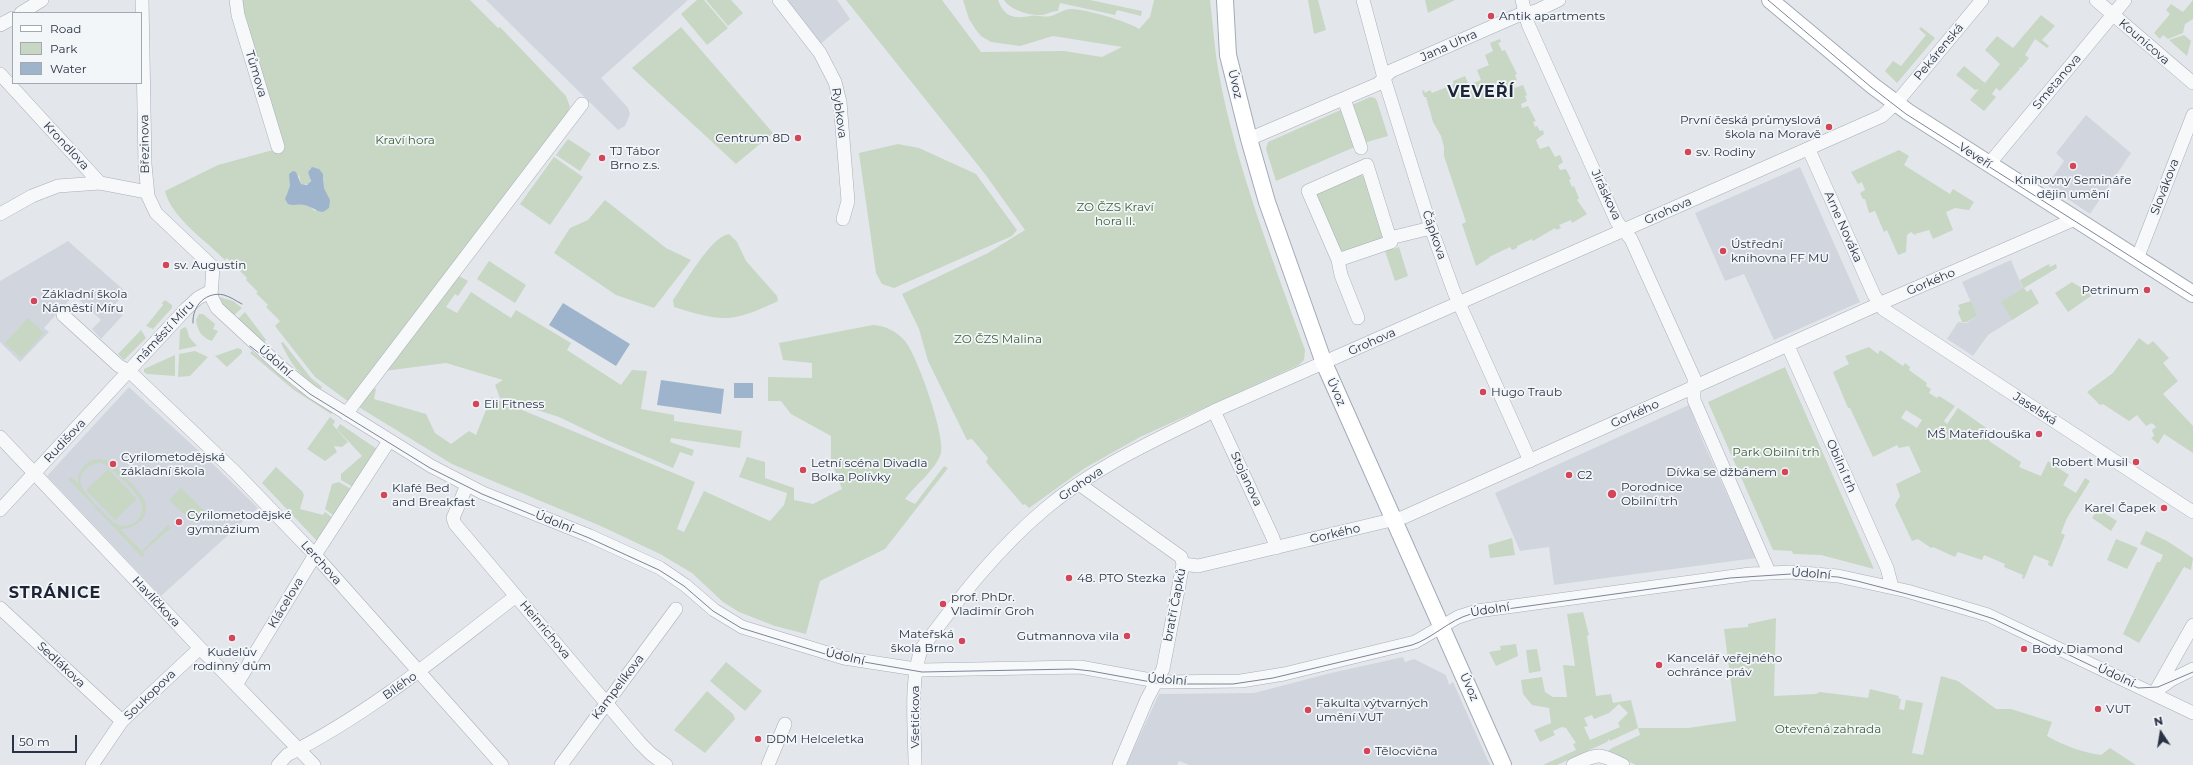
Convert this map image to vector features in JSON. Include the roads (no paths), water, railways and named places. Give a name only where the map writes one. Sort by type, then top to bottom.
[{"type":"main road","name":"Úvoz","points":[[1225,0],[1228,55],[1249,139],[1267,202],[1324,363],[1503,765]]},
{"type":"main road","name":"Veveří","points":[[1770,0],[1896,104],[2193,294]]},
{"type":"street","points":[[23,12],[42,0]]},
{"type":"street","name":"Březinova","points":[[142,0],[147,192],[154,210],[210,262],[214,271],[210,291]]},
{"type":"street","name":"Tůmova","points":[[236,0],[238,15],[278,147]]},
{"type":"street","name":"Rybkova","points":[[779,0],[820,53],[835,82],[840,102],[848,201],[843,219]]},
{"type":"street","name":"Čápkova","points":[[1363,0],[1384,78],[1431,228],[1459,303],[1530,461]]},
{"type":"street","name":"Jiráskova","points":[[1522,0],[1528,24],[1614,214],[1631,238],[1694,378],[1694,387]]},
{"type":"street","name":"Jana Uhra","points":[[1249,139],[1378,84],[1392,71],[1525,13],[1536,11],[1559,0]]},
{"type":"street","name":"Pekárenská","points":[[1896,104],[1982,0]]},
{"type":"street","name":"Kounicova","points":[[2096,0],[2192,81]]},
{"type":"street","name":"Smetanova","points":[[1989,164],[2125,0]]},
{"type":"street","points":[[0,26],[12,19]]},
{"type":"street","name":"Krondlova","points":[[0,74],[100,183]]},
{"type":"street","points":[[1338,260],[1391,242],[1344,99]]},
{"type":"street","points":[[346,414],[582,104]]},
{"type":"street","name":"Grohova","points":[[917,670],[922,648],[964,592],[993,558],[1047,508],[1079,484],[1122,457],[1214,411],[1809,150],[1882,116],[1896,104]]},
{"type":"street","name":"Slovákova","points":[[2137,259],[2193,115]]},
{"type":"street","name":"Arne Nováka","points":[[1809,150],[1879,304]]},
{"type":"street","points":[[1358,318],[1340,275],[1338,260],[1308,191],[1364,157]]},
{"type":"street","points":[[0,214],[32,196],[58,186],[100,183],[147,192]]},
{"type":"street","name":"Gorkého","points":[[1183,564],[1198,566],[1394,520],[1530,461],[1879,304],[2074,219]]},
{"type":"street","points":[[1390,238],[1431,228]]},
{"type":"street","name":"Údolní","points":[[210,291],[215,305],[282,368],[312,392],[389,441],[467,485],[590,536],[660,568],[680,581],[719,613],[748,629],[844,658],[917,670],[1080,667],[1157,681],[1232,681],[1259,679],[1415,642],[1462,615],[1477,611],[1769,572],[1807,572],[1838,576],[1892,587],[1988,615],[2193,713]]},
{"type":"street","name":"náměstí Míru","points":[[63,314],[119,366],[129,371],[186,309],[198,298],[210,291]]},
{"type":"street","name":"Jaselská","points":[[1879,304],[1888,313],[2193,512]]},
{"type":"street","name":"Obilní trh","points":[[1788,346],[1886,568],[1892,587]]},
{"type":"street","name":"Rudišova","points":[[0,510],[129,371]]},
{"type":"street","name":"Lerchova","points":[[129,371],[235,472],[315,555],[502,765]]},
{"type":"street","points":[[1694,387],[1694,400],[1769,572]]},
{"type":"street","name":"Stojanova","points":[[1214,411],[1273,538],[1276,548]]},
{"type":"street","name":"Havlíčkova","points":[[0,437],[297,750],[314,765]]},
{"type":"street","name":"Klácelova","points":[[236,685],[315,555],[389,441]]},
{"type":"street","name":"bratří Čapků","points":[[1079,484],[1181,557],[1183,564],[1163,669],[1119,765]]},
{"type":"street","name":"Heinrichova","points":[[467,485],[453,518],[453,522],[640,743],[651,754],[666,765]]},
{"type":"street","name":"Bílého","points":[[278,765],[287,755],[379,701],[419,672],[516,596]]},
{"type":"street","name":"Kampelíkova","points":[[561,765],[676,609]]},
{"type":"street","name":"Sedlákova","points":[[1,610],[122,721]]},
{"type":"street","points":[[2154,694],[2193,625]]},
{"type":"street","name":"Soukopova","points":[[92,765],[122,721],[200,648]]},
{"type":"street","points":[[2154,694],[2171,680],[2193,669]]},
{"type":"street","name":"Všetičkova","points":[[915,765],[917,670]]},
{"type":"street","points":[[768,765],[786,724]]},
{"type":"street","points":[[1573,765],[1596,755],[1601,755],[1622,765]]},
{"type":"water","points":[[312,167],[319,169],[323,174],[324,188],[330,200],[329,208],[323,212],[302,205],[288,204],[285,199],[290,186],[289,174],[293,171],[296,172],[301,184],[307,185],[311,181],[308,172]]},
{"type":"water","points":[[563,303],[630,344],[616,366],[549,325]]},
{"type":"water","points":[[661,380],[724,389],[721,414],[657,405]]},
{"type":"water","points":[[734,383],[753,383],[753,398],[734,398]]},
{"type":"tram line","points":[[1768,0],[1871,87],[1906,114],[2193,296]]},
{"type":"tram line","points":[[193,323],[195,310],[206,297],[218,294],[224,295],[242,304]]},
{"type":"tram line","points":[[250,346],[310,394],[430,468],[482,494],[589,538],[659,570],[684,586],[713,611],[741,628],[835,657],[922,672],[1073,669],[1162,684],[1233,684],[1273,678],[1412,645],[1427,638],[1455,620],[1471,614],[1730,578],[1791,574],[1838,577],[1857,581],[1957,607],[1994,619],[2138,688],[2158,687],[2193,672]]},
{"type":"place","name":"Antik apartments","points":[[1491,16]]},
{"type":"place","name":"První česká průmyslová škola na Moravě","points":[[1829,127]]},
{"type":"place","name":"Centrum 8D","points":[[798,138]]},
{"type":"place","name":"sv. Rodiny","points":[[1688,152]]},
{"type":"place","name":"TJ Tábor Brno z.s.","points":[[602,158]]},
{"type":"place","name":"Knihovny Semináře dějin umění","points":[[2073,166]]},
{"type":"place","name":"Ústřední knihovna FF MU","points":[[1723,251]]},
{"type":"place","name":"sv. Augustin","points":[[166,265]]},
{"type":"place","name":"Petrinum","points":[[2147,290]]},
{"type":"place","name":"Základní škola Náměstí Míru","points":[[34,301]]},
{"type":"place","name":"Hugo Traub","points":[[1483,392]]},
{"type":"place","name":"Eli Fitness","points":[[476,404]]},
{"type":"place","name":"MŠ Mateřídouška","points":[[2039,434]]},
{"type":"place","name":"Robert Musil","points":[[2136,462]]},
{"type":"place","name":"Cyrilometodějská základní škola","points":[[113,464]]},
{"type":"place","name":"Letní scéna Divadla Bolka Polívky","points":[[803,470]]},
{"type":"place","name":"Dívka se džbánem","points":[[1785,472]]},
{"type":"place","name":"C2","points":[[1569,475]]},
{"type":"place","name":"Porodnice Obilní trh","points":[[1612,494]]},
{"type":"place","name":"Klafé Bed and Breakfast","points":[[384,495]]},
{"type":"place","name":"Karel Čapek","points":[[2164,508]]},
{"type":"place","name":"Cyrilometodějské gymnázium","points":[[179,522]]},
{"type":"place","name":"48. PTO Stezka","points":[[1069,578]]},
{"type":"place","name":"prof. PhDr. Vladimír Groh","points":[[943,604]]},
{"type":"place","name":"Gutmannova vila","points":[[1127,636]]},
{"type":"place","name":"Kudelův rodinný dům","points":[[232,638]]},
{"type":"place","name":"Mateřská škola Brno","points":[[962,641]]},
{"type":"place","name":"Body Diamond","points":[[2024,649]]},
{"type":"place","name":"Kancelář veřejného ochránce práv","points":[[1659,665]]},
{"type":"place","name":"VUT","points":[[2098,709]]},
{"type":"place","name":"Fakulta výtvarných umění VUT","points":[[1308,710]]},
{"type":"place","name":"DDM Helceletka","points":[[758,739]]},
{"type":"place","name":"Tělocvična","points":[[1367,751]]},
{"type":"district","name":"VEVEŘÍ","points":[[1481,92]]},
{"type":"district","name":"STRÁNICE","points":[[55,593]]},
{"type":"park label","name":"Kraví hora","points":[[405,140]]},
{"type":"park label","name":"ZO ČZS Kraví hora II.","points":[[1115,214]]},
{"type":"park label","name":"ZO ČZS Malina","points":[[998,339]]},
{"type":"park label","name":"Park Obilní trh","points":[[1776,452]]},
{"type":"park label","name":"Otevřená zahrada","points":[[1828,729]]}]
